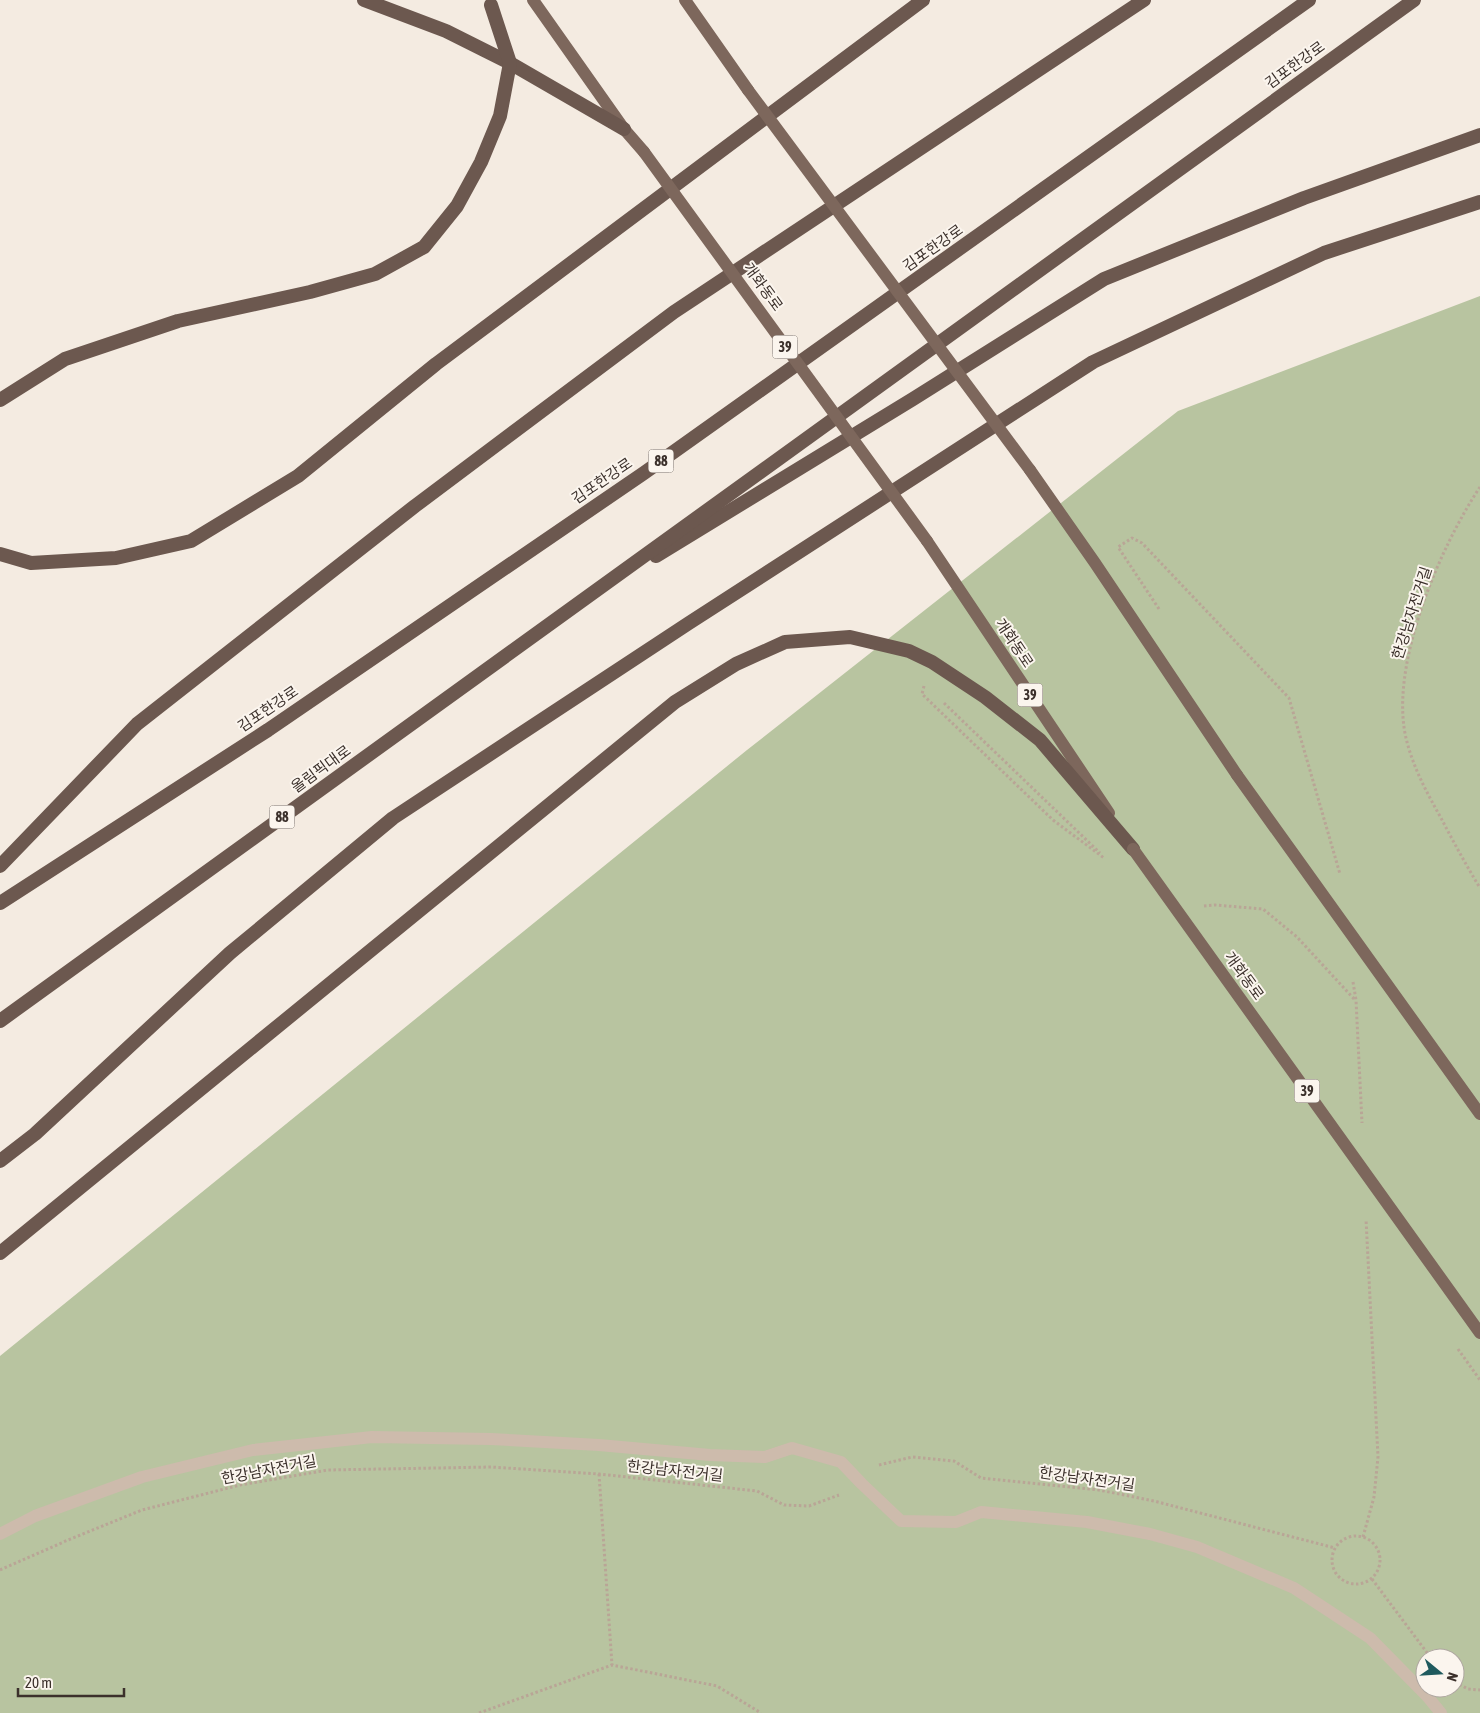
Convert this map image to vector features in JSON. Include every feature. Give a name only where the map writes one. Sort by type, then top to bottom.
[{"type":"highway","points":[[364,0],[446,31],[510,63],[624,129]]},
{"type":"highway","points":[[0,554],[31,563],[116,558],[191,541],[298,476],[436,364],[923,0]]},
{"type":"highway","points":[[1124,13],[1138,0]]},
{"type":"highway","points":[[0,866],[137,724],[415,506],[674,312],[1144,0]]},
{"type":"highway","name":"김포한강로","points":[[0,903],[268,730],[636,478],[1309,0]]},
{"type":"highway","name":"김포한강로","points":[[564,613],[1414,0]]},
{"type":"highway","points":[[0,400],[65,359],[178,321],[310,292],[375,274],[424,247],[457,206],[481,162],[500,116],[510,63],[491,5]]},
{"type":"highway","name":"88","points":[[564,613],[904,405],[1104,279],[1304,198],[1480,135]]},
{"type":"highway","points":[[0,1161],[35,1134],[230,953],[393,818],[689,623],[1093,362],[1324,253],[1480,202]]},
{"type":"highway","name":"올림픽대로","points":[[0,1021],[564,613]]},
{"type":"highway","points":[[0,1253],[676,702],[736,664],[785,642],[850,637],[909,651],[932,662],[985,697],[1040,740],[1133,849]]},
{"type":"main road","name":"개화동로","points":[[533,0],[624,129],[644,152],[927,541],[1133,849],[1480,1332]]},
{"type":"main road","points":[[686,0],[748,90],[1030,470],[1237,775],[1480,1114]]},
{"type":"lane","points":[[0,1534],[35,1516],[142,1477],[253,1450],[372,1437],[501,1440],[765,1457],[792,1448],[841,1462],[901,1521],[956,1522],[980,1512],[1087,1522],[1150,1534],[1197,1547],[1294,1588],[1370,1638],[1427,1696],[1441,1713]]},
{"type":"path","name":"한강남자전거길","points":[[1480,487],[1459,522],[1426,598],[1413,637],[1404,676],[1402,707],[1406,740],[1415,767],[1433,805],[1480,888]]},
{"type":"path","points":[[1118,547],[1132,538],[1142,543],[1289,698],[1340,879]]},
{"type":"path","points":[[925,684],[932,691]]},
{"type":"path","points":[[939,698],[1112,864]]},
{"type":"path","points":[[1353,982],[1356,1000],[1362,1129]]},
{"type":"path","points":[[1363,1537],[1374,1497],[1378,1458],[1366,1219]]},
{"type":"path","name":"한강남자전거길","points":[[0,1570],[142,1510],[240,1485],[328,1470],[490,1467],[599,1474],[757,1492],[784,1506],[809,1506],[832,1499],[862,1484],[880,1464],[912,1457],[954,1461],[981,1478],[1108,1492],[1154,1501],[1334,1548]]},
{"type":"path","points":[[599,1474],[612,1665]]},
{"type":"path","points":[[1355,1535],[1363,1537],[1375,1545],[1379,1552],[1380,1566],[1372,1579],[1357,1585],[1343,1582],[1333,1570],[1331,1562],[1334,1548],[1347,1537],[1355,1535]]},
{"type":"path","points":[[1372,1579],[1424,1648]]},
{"type":"path","points":[[479,1713],[612,1665],[717,1686],[761,1713]]},
{"type":"path","points":[[1465,1687],[1480,1690]]},
{"type":"green space","points":[[1480,296],[1480,1713],[0,1713],[0,1356],[747,750],[1178,411]]}]
